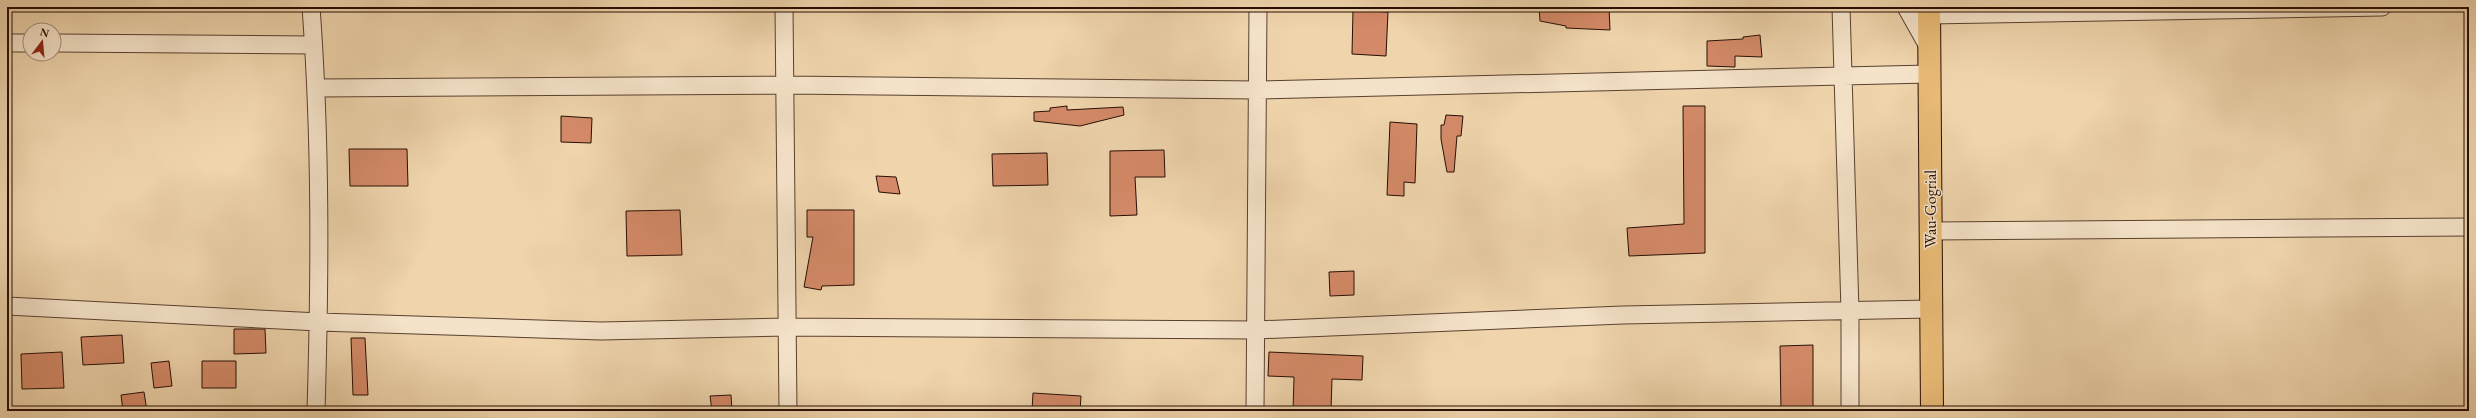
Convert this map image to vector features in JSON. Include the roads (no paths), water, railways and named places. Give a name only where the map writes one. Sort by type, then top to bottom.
[{"type":"main road","name":"Wau-Gogrial","points":[[1929,11],[1931,231],[1930,309],[1932,411]]},
{"type":"street","points":[[311,7],[316,88],[319,322],[316,411]]},
{"type":"street","points":[[784,7],[786,86],[788,411]]},
{"type":"street","points":[[1255,411],[1258,7]]},
{"type":"street","points":[[1841,7],[1850,311],[1850,411]]},
{"type":"street","points":[[1906,7],[1929,48]]},
{"type":"street","points":[[1929,11],[2382,7]]},
{"type":"street","points":[[7,43],[22,43]]},
{"type":"street","points":[[62,43],[313,45]]},
{"type":"street","points":[[316,88],[786,86],[1257,90],[1929,74]]},
{"type":"street","points":[[1931,231],[2469,227]]},
{"type":"street","points":[[7,306],[319,322],[601,331],[787,327],[1256,330],[1623,315],[1930,309]]}]
